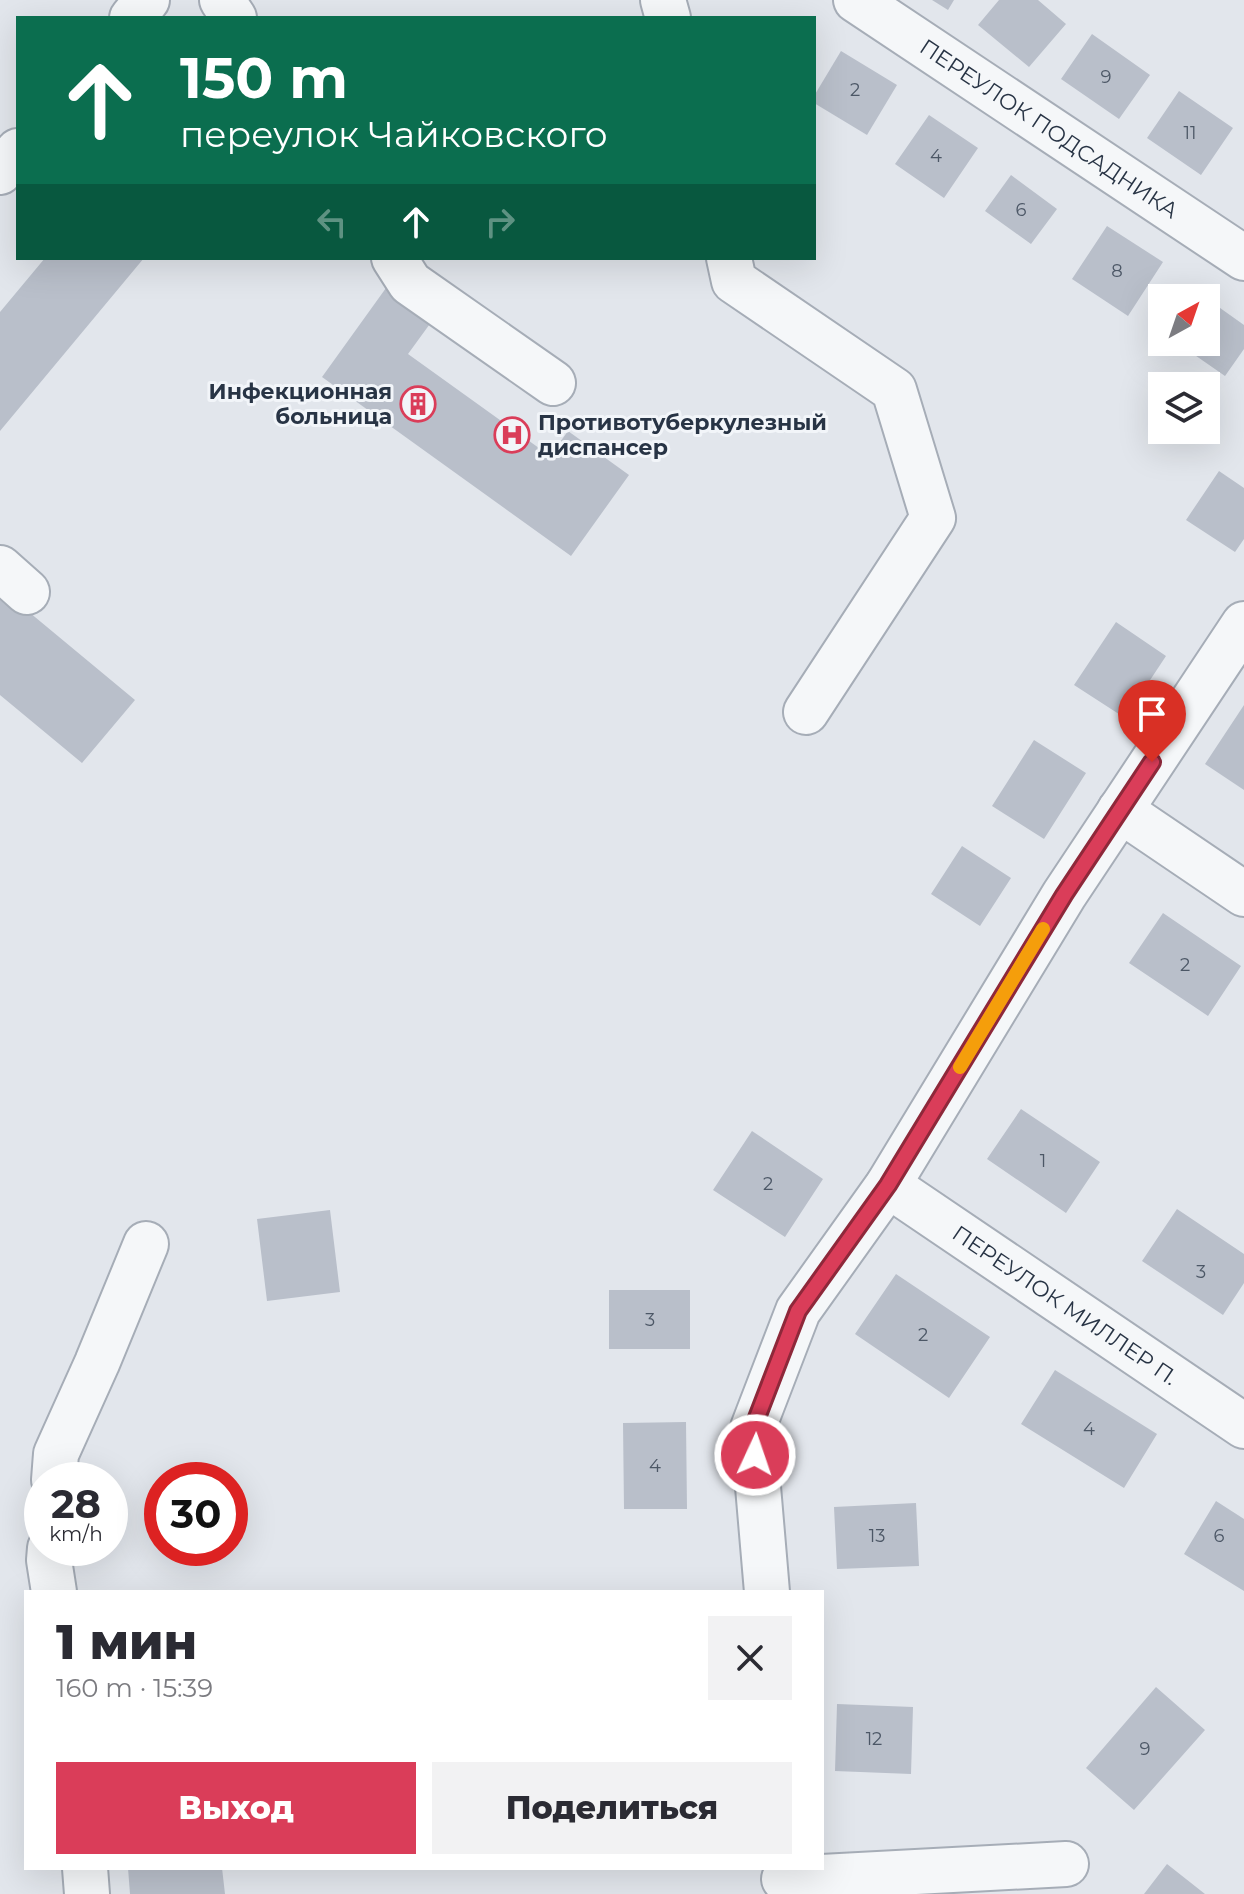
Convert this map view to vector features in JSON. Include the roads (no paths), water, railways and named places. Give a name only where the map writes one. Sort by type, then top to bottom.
[{"type":"street","points":[[134,16],[147,0]]},
{"type":"street","name":"ПЕРЕУЛОК ПОДСАДНИКА","points":[[856,0],[1244,258]]},
{"type":"street","points":[[0,172],[16,153]]},
{"type":"street","points":[[395,260],[410,283],[553,383]]},
{"type":"street","points":[[729,260],[734,281],[894,390],[933,518],[806,712]]},
{"type":"street","points":[[767,1590],[753,1428],[798,1311],[888,1185],[1064,895],[1241,637]]},
{"type":"street","points":[[1120,810],[1244,894]]},
{"type":"street","name":"ПЕРЕУЛОК МИЛЛЕР П.","points":[[888,1185],[1244,1426]]},
{"type":"street","points":[[55,1462],[56,1454],[146,1244]]},
{"type":"street","points":[[50,1566],[54,1590]]},
{"type":"street","points":[[784,1880],[1066,1864]]},
{"type":"street","points":[[85,1870],[87,1894]]},
{"type":"place","name":"Инфекционная больница","points":[[418,404]]},
{"type":"place","name":"Противотуберкулезный диспансер","points":[[512,435]]}]
